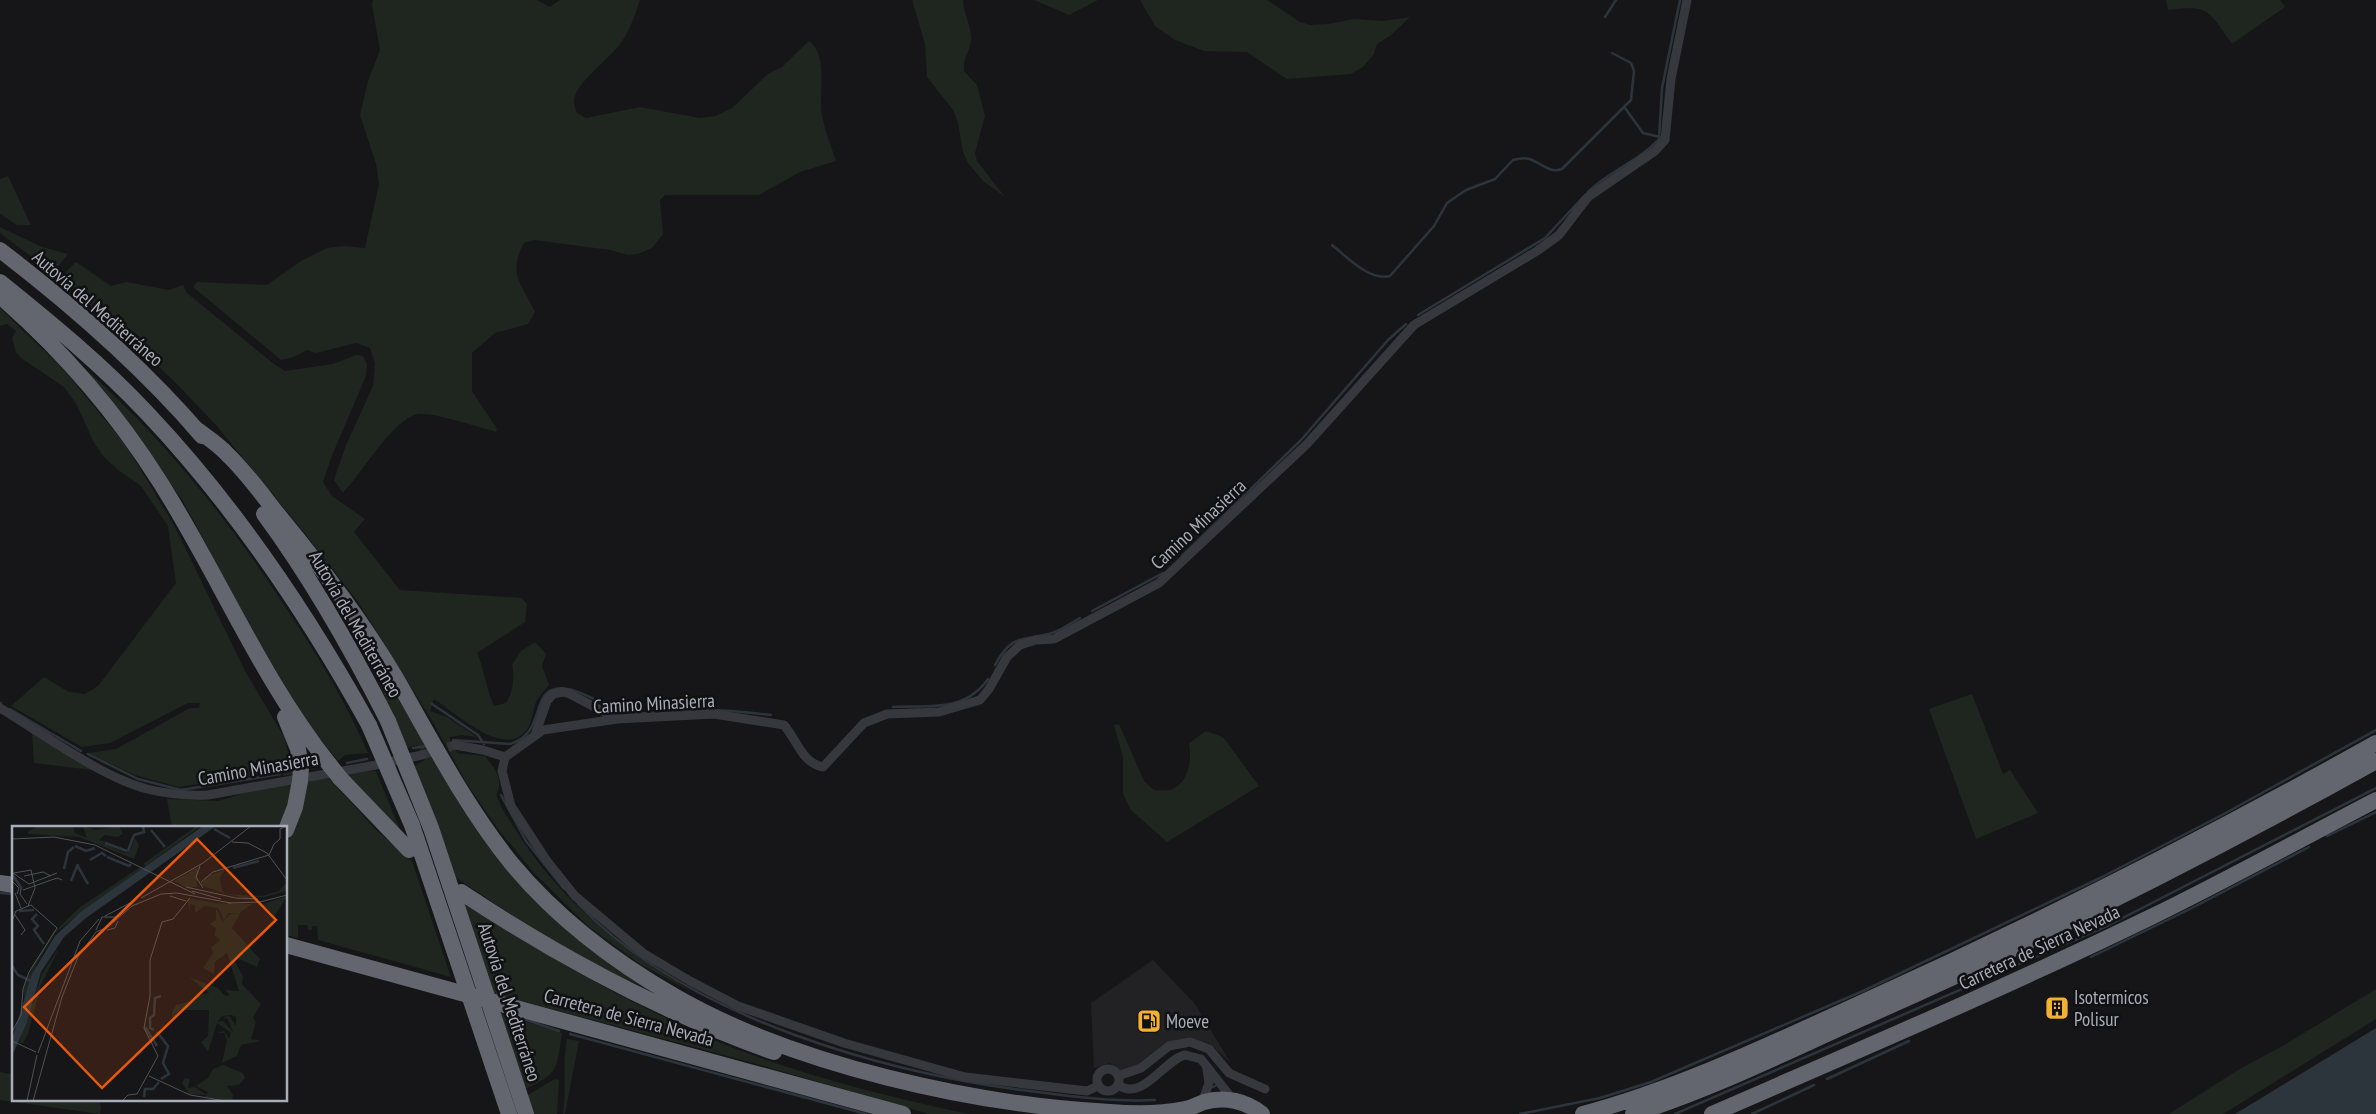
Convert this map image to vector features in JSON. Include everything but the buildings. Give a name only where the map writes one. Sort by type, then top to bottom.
[{"type":"highway","name":"Autovía del Mediterráneo","points":[[0,250],[54,291],[114,344],[195,428],[226,463],[290,549],[345,638],[388,720],[431,828],[526,1114]]},
{"type":"highway","name":"Autovía del Mediterráneo","points":[[0,282],[56,326],[114,380],[146,412],[208,482],[280,580],[339,671],[369,725],[412,825],[509,1114]]},
{"type":"highway","points":[[0,296],[59,352],[89,384],[127,433],[184,521],[260,662],[285,704],[340,778],[410,850]]},
{"type":"highway","points":[[195,428],[227,454],[298,539],[353,611],[394,674],[450,774],[480,821],[513,864],[548,902],[588,937],[633,971],[679,999],[735,1026],[854,1067],[923,1085],[982,1097],[1111,1112],[1156,1112],[1192,1109],[1216,1100],[1233,1100],[1253,1106],[1262,1114]]},
{"type":"highway","points":[[260,662],[266,683],[292,730],[300,774],[295,807],[288,826]]},
{"type":"highway","points":[[1584,1114],[1694,1076],[1907,982],[2163,858],[2376,743]]},
{"type":"highway","points":[[1633,1114],[1751,1068],[1936,986],[2145,884],[2376,760]]},
{"type":"highway","name":"Carretera de Sierra Nevada","points":[[1712,1114],[1907,1030],[2080,951],[2153,916],[2376,800]]},
{"type":"highway","points":[[461,892],[539,942],[594,972],[685,1017],[748,1043],[817,1067],[896,1090],[1022,1114]]},
{"type":"highway","name":"Carretera de Sierra Nevada","points":[[288,946],[903,1114]]},
{"type":"street","name":"Camino Minasierra","points":[[505,757],[543,730],[617,719],[714,714],[784,725],[794,737],[800,752],[816,766],[824,767],[864,723],[887,714],[939,712],[980,700],[989,690],[1007,657],[1020,645],[1036,640],[1054,639],[1160,583],[1307,444],[1414,326],[1560,235],[1588,197],[1655,151],[1665,140],[1671,79],[1687,0]]},
{"type":"street","points":[[535,735],[547,701],[553,694],[563,692],[617,719]]},
{"type":"street","name":"Camino Minasierra","points":[[0,708],[110,775],[146,789],[186,796],[208,795],[376,765],[422,754]]},
{"type":"street","points":[[455,745],[483,750],[505,757],[502,771],[511,806],[547,861],[575,896],[643,953],[690,981],[738,1006],[844,1043],[965,1076],[1087,1091],[1098,1086]]},
{"type":"street","points":[[1098,1086],[1108,1091],[1118,1080],[1141,1068],[1169,1046],[1190,1042],[1210,1049],[1230,1073],[1265,1089]]},
{"type":"street","points":[[1098,1086],[1097,1077],[1103,1069],[1113,1070],[1122,1088],[1134,1088],[1146,1084],[1168,1063],[1185,1055],[1201,1059],[1233,1100]]},
{"type":"street","points":[[1192,1109],[1209,1083],[1206,1066]]},
{"type":"shaded area","points":[[373,0],[537,0],[550,7],[560,0],[640,0],[630,28],[621,43],[586,79],[575,95],[574,103],[577,113],[586,118],[640,107],[700,118],[716,116],[732,108],[768,74],[782,67],[809,41],[819,56],[822,75],[822,116],[836,161],[800,172],[759,195],[665,195],[660,200],[663,234],[652,248],[638,254],[628,255],[610,250],[534,240],[524,243],[517,263],[518,279],[535,312],[528,324],[495,333],[472,353],[472,391],[497,429],[496,432],[434,415],[418,414],[409,417],[389,435],[343,493],[334,480],[346,445],[373,386],[375,363],[370,348],[356,343],[316,353],[307,350],[294,357],[281,360],[193,287],[197,282],[267,285],[301,261],[327,248],[344,246],[365,248],[379,184],[376,164],[360,115],[368,81],[380,50],[372,5]]},
{"type":"shaded area","points":[[912,0],[963,0],[971,35],[964,71],[977,85],[985,116],[975,153],[977,161],[1005,197],[983,181],[968,163],[963,152],[958,123],[953,110],[927,77],[925,44]]},
{"type":"shaded area","points":[[1034,0],[1098,0],[1069,15]]},
{"type":"shaded area","points":[[1140,0],[1267,0],[1300,22],[1311,25],[1354,19],[1383,21],[1410,17],[1391,35],[1377,44],[1374,54],[1363,67],[1351,74],[1287,79],[1247,52],[1204,51],[1175,40],[1155,26]]},
{"type":"shaded area","points":[[2166,0],[2280,0],[2285,7],[2232,44],[2208,13],[2193,8],[2168,10]]},
{"type":"shaded area","points":[[8,176],[31,225],[17,225],[0,214],[0,179]]},
{"type":"shaded area","points":[[0,227],[42,247],[68,254],[53,273],[0,233]]},
{"type":"shaded area","points":[[76,262],[111,286],[126,282],[169,290],[183,285],[187,293],[285,371],[333,364],[356,355],[363,356],[367,364],[366,376],[331,458],[323,482],[332,496],[365,519],[354,532],[400,590],[522,598],[527,604],[525,622],[477,653],[494,706],[506,703],[510,695],[513,685],[512,665],[521,651],[535,642],[546,654],[542,666],[549,685],[537,700],[529,726],[520,736],[508,740],[495,738],[481,732],[434,699],[430,711],[447,717],[477,737],[462,735],[449,737],[457,753],[485,756],[498,777],[497,796],[500,805],[533,856],[574,903],[621,943],[699,996],[640,964],[588,926],[534,873],[498,829],[469,787],[431,719],[358,602],[302,530],[215,424],[173,380],[60,278]]},
{"type":"shaded area","points":[[0,308],[63,369],[124,443],[174,525],[245,671],[284,737],[294,774],[283,776],[282,771],[179,787],[135,775],[88,753],[116,749],[190,708],[199,708],[200,703],[188,703],[110,743],[82,747],[11,706],[44,677],[69,692],[85,694],[98,686],[176,583],[168,526],[141,486],[117,469],[103,456],[93,441],[77,405],[64,387],[21,358],[16,352],[12,338],[16,331],[7,324],[0,326]]},
{"type":"shaded area","points":[[81,365],[139,420],[166,449],[241,542],[320,661],[341,697],[368,753],[345,755],[338,761],[304,718],[265,655],[183,501],[136,435]]},
{"type":"shaded area","points":[[315,570],[360,630],[476,827],[665,998],[583,958],[533,929],[455,877],[414,766],[425,760],[417,745],[405,748],[380,684],[359,643]]},
{"type":"shaded area","points":[[1972,694],[2003,774],[2010,770],[2038,813],[1976,839],[1929,709]]},
{"type":"shaded area","points":[[1119,724],[1144,781],[1154,790],[1170,790],[1181,782],[1188,770],[1189,743],[1206,731],[1223,737],[1259,786],[1167,842],[1131,810],[1123,794],[1123,757],[1114,725]]},
{"type":"shaded area","points":[[32,733],[92,770],[34,763]]},
{"type":"shaded area","points":[[376,771],[403,837],[341,772]]},
{"type":"shaded area","points":[[329,778],[376,830],[412,861],[451,977],[318,940],[317,926],[312,926],[312,930],[308,930],[307,925],[298,925],[298,938],[288,936],[288,839],[296,824],[307,780]]},
{"type":"shaded area","points":[[294,782],[291,798],[281,826],[172,826],[167,799],[219,801]]},
{"type":"shaded area","points":[[462,900],[550,957],[643,1007],[707,1037],[770,1062],[836,1082],[968,1114],[929,1114],[750,1062],[492,993]]},
{"type":"shaded area","name":"Moeve","points":[[1153,960],[1195,1004],[1230,1062],[1209,1043],[1179,1039],[1158,1051],[1139,1067],[1123,1072],[1110,1063],[1094,1068],[1091,1003]]},
{"type":"shaded area","points":[[2376,989],[2376,1019],[2223,1114],[2169,1114],[2238,1070],[2286,1044]]},
{"type":"shaded area","points":[[499,1013],[562,1033],[557,1063],[554,1069],[544,1079],[524,1090]]},
{"type":"shaded area","points":[[2376,1028],[2376,1114],[2235,1114]]},
{"type":"shaded area","points":[[567,1039],[579,1041],[565,1114],[563,1114],[565,1057]]},
{"type":"shaded area","points":[[0,1072],[12,1075],[12,1102],[0,1100]]},
{"type":"shaded area","points":[[555,1079],[559,1080],[557,1114],[532,1114],[526,1096]]},
{"type":"shaded area","points":[[14,1102],[100,1102],[100,1114]]},
{"type":"waterway","points":[[1605,17],[1616,0]]},
{"type":"waterway","points":[[1588,192],[1605,178],[1642,154],[1659,139],[1662,88],[1680,0]]},
{"type":"waterway","points":[[1332,245],[1366,272],[1382,277],[1390,276],[1434,226],[1447,203],[1466,190],[1495,179],[1513,160],[1527,158],[1549,169],[1562,169],[1631,100],[1634,71],[1631,63],[1612,53]]},
{"type":"waterway","points":[[1625,108],[1643,133],[1660,137]]},
{"type":"waterway","points":[[1418,315],[1545,238],[1584,196]]},
{"type":"waterway","points":[[1182,556],[1301,440],[1388,340],[1406,324]]},
{"type":"waterway","points":[[1092,611],[1163,573]]},
{"type":"waterway","points":[[995,665],[1001,655],[1013,643],[1026,638],[1056,632],[1080,618]]},
{"type":"waterway","points":[[893,707],[933,706],[957,702],[979,690],[988,679]]},
{"type":"waterway","points":[[453,740],[510,744],[521,739],[533,724],[543,698],[548,692],[563,688],[581,693],[626,712],[653,713],[711,710],[771,715]]},
{"type":"waterway","points":[[432,704],[478,735],[484,744]]},
{"type":"waterway","points":[[10,709],[81,751]]},
{"type":"waterway","points":[[1520,1114],[1600,1098],[1651,1082],[1863,991],[2102,877],[2222,815],[2376,730]]},
{"type":"waterway","points":[[413,748],[427,746]]},
{"type":"waterway","points":[[88,754],[138,779],[181,790],[280,774]]},
{"type":"waterway","points":[[347,763],[367,759]]},
{"type":"waterway","points":[[1675,1114],[2109,925],[2376,788]]},
{"type":"waterway","points":[[501,795],[526,841],[564,889]]},
{"type":"waterway","points":[[2327,836],[2376,812]]},
{"type":"waterway","points":[[2091,957],[2192,908],[2309,847]]},
{"type":"waterway","points":[[0,893],[12,894]]},
{"type":"waterway","points":[[578,904],[623,944],[676,980],[734,1010],[796,1035],[859,1056],[986,1085],[1087,1098],[1155,1100]]},
{"type":"waterway","points":[[509,1014],[559,1031]]},
{"type":"waterway","points":[[570,1034],[866,1114]]},
{"type":"waterway","points":[[1827,1079],[1909,1041]]},
{"type":"waterway","points":[[1752,1114],[1814,1085]]},
{"type":"tunnel","points":[[422,755],[455,745]]},
{"type":"place","name":"Isotermicos Polisur","points":[[2057,1008]]},
{"type":"place","name":"Moeve","points":[[1149,1021]]}]
